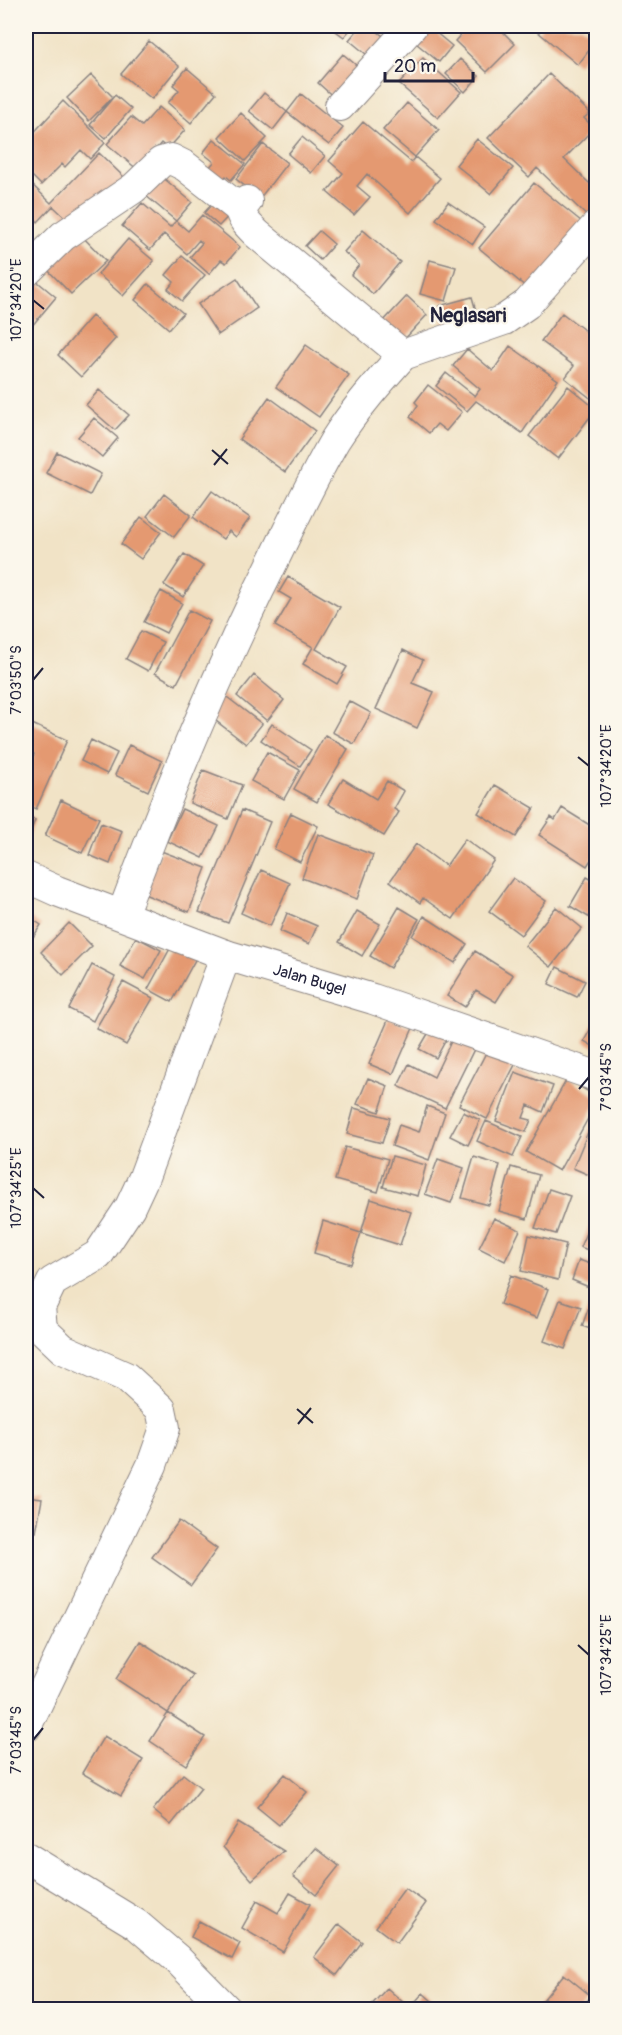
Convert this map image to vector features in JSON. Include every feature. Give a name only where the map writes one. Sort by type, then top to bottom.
[{"type":"street","points":[[340,106],[411,26]]},
{"type":"street","points":[[26,272],[63,236],[134,188],[161,162],[171,159],[243,205],[243,220],[257,234],[403,355]]},
{"type":"street","points":[[122,915],[154,828],[227,656],[336,439],[370,392],[403,355],[504,320],[527,304],[597,226]]},
{"type":"street","name":"Jalan Bugel","points":[[26,877],[226,955],[374,999],[597,1076]]},
{"type":"street","points":[[26,1727],[152,1465],[165,1428],[161,1409],[126,1377],[63,1349],[42,1329],[40,1307],[52,1282],[98,1255],[130,1207],[144,1177],[226,955]]},
{"type":"street","points":[[26,1857],[136,1924],[177,1959],[227,2010]]},
{"type":"building","points":[[329,26],[353,26],[344,37]]},
{"type":"building","points":[[361,26],[370,26],[387,39],[372,59],[349,40]]},
{"type":"building","points":[[422,26],[428,26],[452,46],[439,62],[411,39]]},
{"type":"building","points":[[469,26],[497,26],[515,44],[487,72],[455,41]]},
{"type":"building","points":[[543,26],[581,26],[596,38],[596,41],[578,65],[538,32]]},
{"type":"building","points":[[149,41],[179,66],[152,99],[121,74]]},
{"type":"building","points":[[343,54],[362,70],[337,100],[318,83]]},
{"type":"building","points":[[423,58],[461,92],[438,118],[399,84]]},
{"type":"building","points":[[460,59],[479,76],[465,92],[446,74]]},
{"type":"building","points":[[187,68],[216,93],[191,123],[168,103],[179,90],[173,85]]},
{"type":"building","points":[[549,74],[590,113],[584,118],[594,128],[564,159],[589,183],[596,176],[596,216],[592,221],[537,168],[529,177],[488,138]]},
{"type":"building","points":[[91,75],[113,97],[89,121],[67,98]]},
{"type":"building","points":[[264,93],[287,112],[273,130],[249,111]]},
{"type":"building","points":[[301,94],[343,128],[329,145],[287,112]]},
{"type":"building","points":[[115,95],[131,109],[106,138],[90,125]]},
{"type":"building","points":[[63,101],[105,143],[90,159],[81,150],[65,167],[62,164],[41,185],[26,170],[26,141]]},
{"type":"building","points":[[407,103],[439,130],[415,157],[383,130]]},
{"type":"building","points":[[159,107],[185,130],[168,149],[161,143],[138,170],[107,144],[131,117],[142,126]]},
{"type":"building","points":[[241,113],[267,138],[245,161],[219,137]]},
{"type":"building","points":[[363,122],[411,162],[415,157],[440,178],[410,213],[367,174],[357,186],[370,197],[354,215],[327,192],[343,173],[329,161]]},
{"type":"building","points":[[302,137],[325,156],[311,173],[288,154]]},
{"type":"building","points":[[214,139],[245,164],[231,180],[226,176],[218,186],[204,174],[214,162],[203,153]]},
{"type":"building","points":[[477,139],[513,168],[491,194],[456,165]]},
{"type":"building","points":[[263,144],[287,163],[260,198],[236,179]]},
{"type":"building","points":[[99,153],[128,181],[72,224],[53,206],[38,222],[26,209],[26,179],[51,203]]},
{"type":"building","points":[[161,176],[192,202],[176,221],[145,195]]},
{"type":"building","points":[[534,183],[587,226],[532,292],[479,248]]},
{"type":"building","points":[[220,195],[235,209],[219,226],[204,213]]},
{"type":"building","points":[[448,202],[484,227],[473,244],[436,219]]},
{"type":"building","points":[[142,203],[170,227],[176,221],[188,231],[202,215],[240,247],[226,263],[221,260],[209,274],[190,257],[202,243],[199,240],[187,254],[164,234],[150,250],[122,226]]},
{"type":"building","points":[[363,230],[400,262],[373,294],[351,275],[359,265],[344,252]]},
{"type":"building","points":[[319,231],[334,244],[320,260],[305,246]]},
{"type":"building","points":[[79,233],[106,261],[71,294],[44,266]]},
{"type":"building","points":[[128,239],[154,261],[123,296],[98,274]]},
{"type":"building","points":[[182,256],[205,275],[182,301],[168,289],[174,282],[166,275]]},
{"type":"building","points":[[430,260],[456,267],[446,301],[420,294]]},
{"type":"building","points":[[33,278],[56,297],[26,333],[26,286]]},
{"type":"building","points":[[237,278],[257,308],[218,335],[198,304]]},
{"type":"building","points":[[148,284],[183,313],[169,329],[135,300]]},
{"type":"building","points":[[407,296],[427,315],[400,344],[380,325]]},
{"type":"building","points":[[472,297],[478,318],[446,328],[439,306]]},
{"type":"building","points":[[562,313],[596,339],[596,398],[594,401],[565,378],[574,366],[541,341]]},
{"type":"building","points":[[92,316],[116,338],[81,377],[58,355]]},
{"type":"building","points":[[306,345],[349,375],[319,417],[276,387]]},
{"type":"building","points":[[510,346],[558,380],[522,433],[476,401],[467,411],[436,386],[446,373],[475,396],[480,389],[453,366],[467,349],[493,371]]},
{"type":"building","points":[[428,385],[462,412],[446,431],[437,424],[429,433],[410,417],[418,405],[415,402]]},
{"type":"building","points":[[568,386],[596,409],[558,459],[529,436]]},
{"type":"building","points":[[99,390],[129,415],[115,430],[86,405]]},
{"type":"building","points":[[269,397],[315,431],[285,472],[239,439]]},
{"type":"building","points":[[94,418],[118,438],[102,457],[78,437]]},
{"type":"building","points":[[57,452],[101,474],[90,495],[46,473]]},
{"type":"building","points":[[212,491],[250,518],[236,537],[229,531],[223,539],[193,517]]},
{"type":"building","points":[[164,494],[191,515],[174,537],[147,516]]},
{"type":"building","points":[[141,517],[161,532],[141,559],[121,544]]},
{"type":"building","points":[[184,554],[203,566],[183,597],[164,585]]},
{"type":"building","points":[[288,577],[340,607],[316,649],[347,667],[337,684],[303,664],[313,647],[275,626],[291,599],[279,592]]},
{"type":"building","points":[[161,591],[182,603],[166,633],[144,622]]},
{"type":"building","points":[[189,610],[210,621],[176,685],[155,673]]},
{"type":"building","points":[[141,631],[163,642],[148,671],[126,659]]},
{"type":"building","points":[[403,650],[423,660],[412,683],[434,692],[417,728],[376,709]]},
{"type":"building","points":[[254,675],[284,700],[267,721],[237,696]]},
{"type":"building","points":[[223,694],[262,724],[246,744],[207,714]]},
{"type":"building","points":[[349,701],[371,713],[354,744],[332,732]]},
{"type":"building","points":[[30,723],[67,740],[36,809],[26,804],[26,773],[34,754],[26,750],[26,732]]},
{"type":"building","points":[[272,724],[311,750],[300,766],[261,740]]},
{"type":"building","points":[[325,735],[348,749],[317,802],[294,789]]},
{"type":"building","points":[[91,740],[117,753],[107,774],[81,761]]},
{"type":"building","points":[[129,745],[162,761],[148,791],[115,775]]},
{"type":"building","points":[[267,752],[300,770],[284,799],[251,781]]},
{"type":"building","points":[[203,770],[242,785],[228,819],[190,803]]},
{"type":"building","points":[[343,779],[376,799],[387,781],[404,791],[394,809],[399,812],[384,836],[328,804]]},
{"type":"building","points":[[495,785],[534,808],[516,837],[478,813]]},
{"type":"building","points":[[61,800],[99,818],[82,853],[45,836]]},
{"type":"building","points":[[562,808],[596,829],[596,852],[587,866],[539,835],[551,817],[555,820]]},
{"type":"building","points":[[182,809],[219,826],[203,858],[167,841]]},
{"type":"building","points":[[242,810],[270,822],[228,923],[199,912]]},
{"type":"building","points":[[291,813],[318,826],[300,862],[274,849]]},
{"type":"building","points":[[26,816],[35,820],[26,843]]},
{"type":"building","points":[[101,823],[122,831],[110,864],[89,855]]},
{"type":"building","points":[[318,834],[373,855],[357,899],[302,878]]},
{"type":"building","points":[[465,839],[494,860],[453,919],[423,898],[420,903],[390,881],[416,844],[446,866]]},
{"type":"building","points":[[161,851],[206,868],[189,912],[144,894]]},
{"type":"building","points":[[261,870],[290,883],[270,926],[241,913]]},
{"type":"building","points":[[587,877],[596,882],[595,921],[570,906]]},
{"type":"building","points":[[513,878],[546,901],[521,935],[489,911]]},
{"type":"building","points":[[399,907],[419,919],[390,968],[370,956]]},
{"type":"building","points":[[556,907],[582,928],[551,967],[525,946]]},
{"type":"building","points":[[357,911],[380,924],[362,956],[339,942]]},
{"type":"building","points":[[287,913],[317,926],[309,944],[280,931]]},
{"type":"building","points":[[26,915],[41,925],[26,948]]},
{"type":"building","points":[[424,916],[467,944],[455,963],[412,936]]},
{"type":"building","points":[[69,923],[92,946],[63,975],[41,952]]},
{"type":"building","points":[[136,937],[161,950],[145,979],[120,966]]},
{"type":"building","points":[[172,945],[196,958],[172,1002],[148,989]]},
{"type":"building","points":[[475,951],[513,975],[496,1002],[476,990],[465,1007],[447,996]]},
{"type":"building","points":[[92,965],[115,977],[93,1021],[69,1009]]},
{"type":"building","points":[[557,967],[585,981],[577,997],[549,984]]},
{"type":"building","points":[[123,982],[153,998],[126,1045],[96,1028]]},
{"type":"building","points":[[389,1018],[413,1028],[393,1074],[369,1064]]},
{"type":"building","points":[[596,1019],[596,1048],[584,1041]]},
{"type":"building","points":[[432,1027],[448,1036],[436,1058],[419,1049]]},
{"type":"building","points":[[456,1031],[478,1041],[445,1108],[398,1086],[409,1064],[434,1077]]},
{"type":"building","points":[[490,1045],[518,1059],[487,1119],[459,1105]]},
{"type":"building","points":[[515,1072],[553,1086],[543,1112],[528,1105],[523,1118],[531,1120],[526,1132],[496,1121]]},
{"type":"building","points":[[368,1078],[388,1086],[379,1112],[357,1104]]},
{"type":"building","points":[[567,1079],[596,1096],[596,1104],[559,1171],[526,1152]]},
{"type":"building","points":[[427,1106],[445,1113],[429,1160],[392,1146],[399,1125],[419,1132]]},
{"type":"building","points":[[354,1108],[390,1118],[382,1143],[347,1134]]},
{"type":"building","points":[[463,1112],[480,1120],[468,1145],[450,1136]]},
{"type":"building","points":[[596,1113],[596,1178],[573,1168]]},
{"type":"building","points":[[486,1121],[522,1137],[513,1157],[477,1141]]},
{"type":"building","points":[[345,1147],[388,1159],[378,1192],[335,1180]]},
{"type":"building","points":[[392,1156],[426,1165],[418,1196],[383,1187]]},
{"type":"building","points":[[474,1157],[500,1165],[489,1205],[462,1198]]},
{"type":"building","points":[[438,1159],[464,1168],[451,1203],[425,1194]]},
{"type":"building","points":[[511,1167],[539,1175],[527,1219],[499,1211]]},
{"type":"building","points":[[549,1189],[570,1196],[556,1234],[535,1228]]},
{"type":"building","points":[[371,1199],[411,1212],[400,1245],[361,1233]]},
{"type":"building","points":[[494,1218],[520,1230],[505,1261],[479,1248]]},
{"type":"building","points":[[592,1219],[596,1221],[596,1253],[580,1247]]},
{"type":"building","points":[[323,1221],[361,1233],[351,1264],[314,1253]]},
{"type":"building","points":[[529,1235],[566,1244],[558,1280],[521,1271]]},
{"type":"building","points":[[579,1260],[596,1266],[596,1290],[572,1280]]},
{"type":"building","points":[[511,1275],[548,1289],[537,1318],[500,1304]]},
{"type":"building","points":[[560,1300],[581,1307],[565,1349],[544,1341]]},
{"type":"building","points":[[589,1307],[596,1309],[596,1331],[582,1326]]},
{"type":"building","points":[[26,1497],[42,1499],[36,1532],[26,1530]]},
{"type":"building","points":[[179,1521],[217,1549],[191,1585],[152,1557]]},
{"type":"building","points":[[140,1641],[193,1675],[168,1713],[116,1679]]},
{"type":"building","points":[[168,1713],[205,1737],[186,1765],[150,1741]]},
{"type":"building","points":[[104,1736],[143,1760],[121,1796],[82,1773]]},
{"type":"building","points":[[183,1774],[201,1788],[171,1825],[153,1810]]},
{"type":"building","points":[[285,1774],[307,1792],[279,1825],[257,1807]]},
{"type":"building","points":[[238,1823],[284,1851],[252,1880],[223,1847]]},
{"type":"building","points":[[316,1848],[339,1866],[316,1895],[293,1876]]},
{"type":"building","points":[[405,1888],[426,1903],[397,1943],[376,1927]]},
{"type":"building","points":[[290,1893],[310,1904],[283,1952],[242,1928],[257,1901],[278,1913]]},
{"type":"building","points":[[199,1921],[240,1943],[232,1959],[191,1937]]},
{"type":"building","points":[[339,1924],[362,1942],[337,1975],[314,1957]]},
{"type":"building","points":[[564,1974],[591,1996],[580,2010],[535,2010]]},
{"type":"building","points":[[387,1988],[405,2004],[400,2010],[367,2010]]},
{"type":"building","points":[[423,1993],[442,2010],[408,2010]]},
{"type":"district","name":"Neglasari","points":[[468,315]]}]
